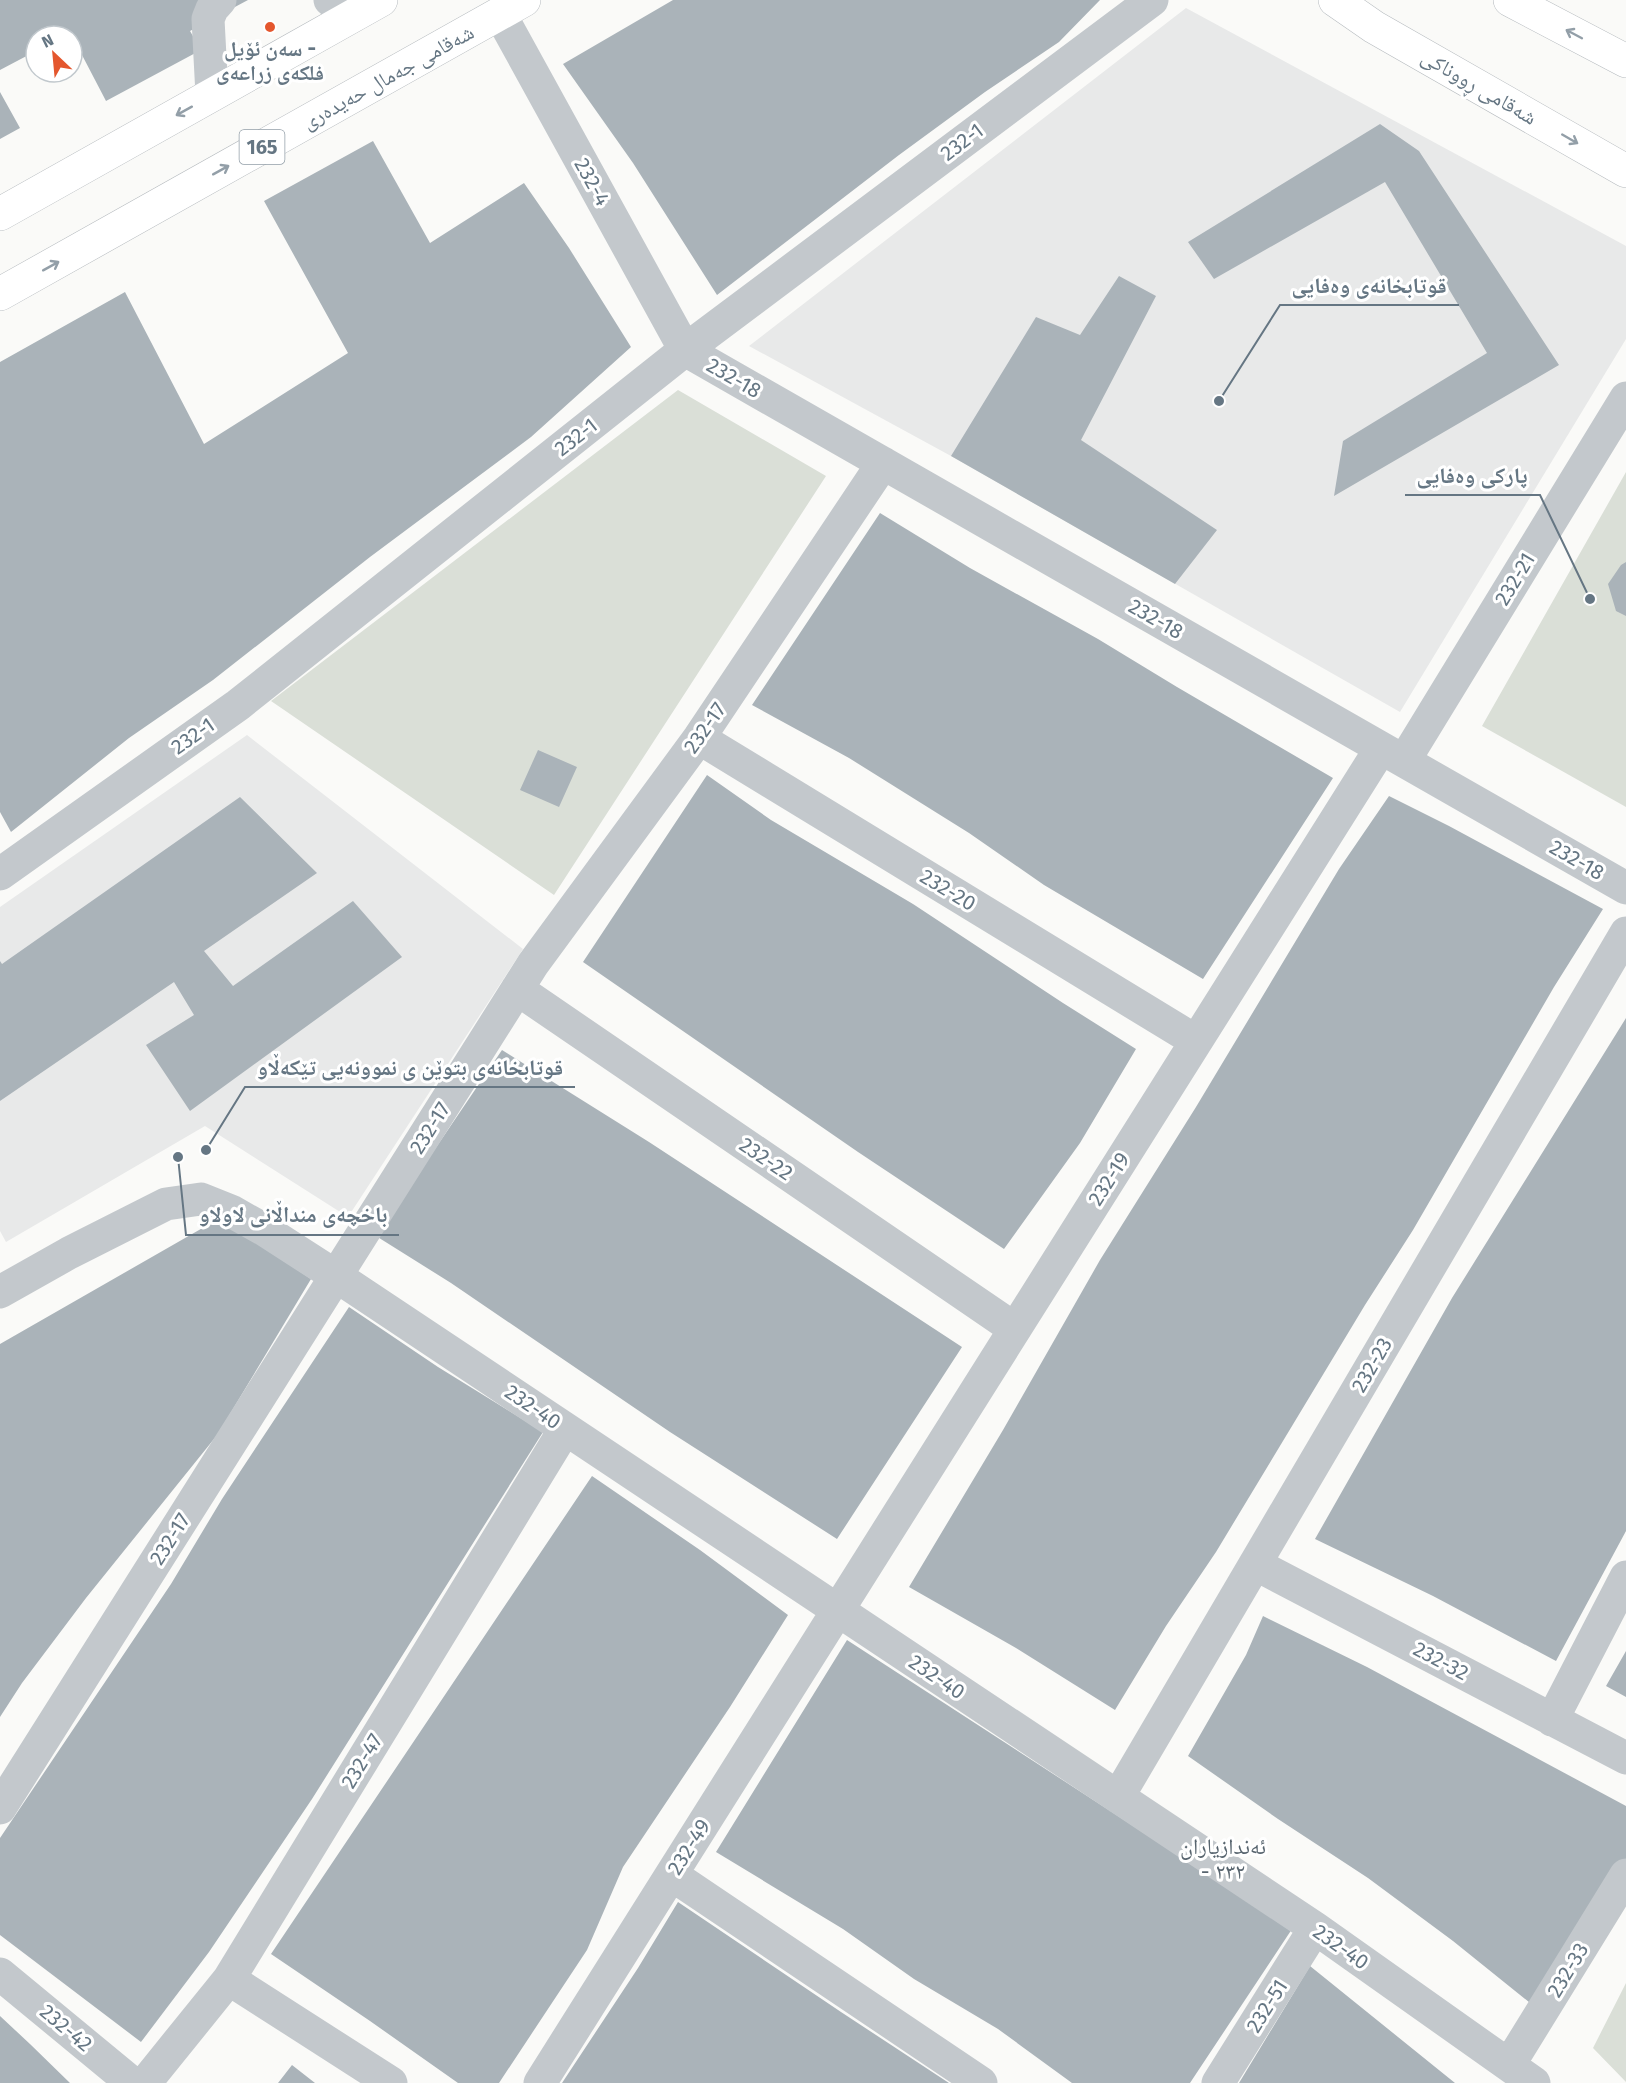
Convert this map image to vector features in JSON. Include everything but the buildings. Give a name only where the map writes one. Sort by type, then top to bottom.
[{"type":"main road","points":[[0,214],[212,95],[341,8],[381,0]]},
{"type":"main road","name":"شەقامی ڕووناکی","points":[[1335,0],[1374,27],[1626,171]]},
{"type":"main road","points":[[1510,0],[1626,61]]},
{"type":"main road","name":"شەقامی جەمال حەیدەری","points":[[0,294],[512,7]]},
{"type":"street","points":[[212,95],[208,19],[212,9],[220,0]]},
{"type":"street","name":"232-1","points":[[2,869],[238,705],[685,350],[1152,0]]},
{"type":"street","name":"232-4","points":[[512,7],[685,350]]},
{"type":"street","name":"232-18","points":[[685,350],[1626,888]]},
{"type":"street","name":"232-21","points":[[1393,754],[1626,398]]},
{"type":"street","name":"232-17","points":[[0,1808],[532,964],[699,738],[883,463]]},
{"type":"street","name":"232-20","points":[[699,738],[1196,1041]]},
{"type":"street","name":"232-19","points":[[837,1610],[1196,1041],[1393,754]]},
{"type":"street","name":"232-23","points":[[1118,1797],[1626,933]]},
{"type":"street","name":"232-22","points":[[517,989],[1015,1329]]},
{"type":"street","name":"232-40","points":[[0,1292],[69,1253],[166,1204],[201,1199],[231,1211],[336,1276],[1315,1928],[1522,2074]]},
{"type":"street","name":"232-47","points":[[145,2083],[230,1979],[565,1429]]},
{"type":"street","name":"232-32","points":[[1255,1564],[1626,1758]]},
{"type":"street","points":[[1552,1720],[1626,1577]]},
{"type":"street","name":"232-49","points":[[540,2083],[837,1610]]},
{"type":"street","points":[[672,1875],[981,2083]]},
{"type":"street","name":"232-33","points":[[1522,2074],[1626,1875]]},
{"type":"street","name":"232-51","points":[[1218,2083],[1315,1928]]},
{"type":"street","name":"232-42","points":[[0,1974],[132,2083]]},
{"type":"street","points":[[230,1979],[391,2083]]},
{"type":"shaded area","points":[[1186,8],[1626,246],[1626,339],[1400,712],[951,456],[749,346]]},
{"type":"shaded area","points":[[678,390],[826,476],[554,895],[271,701]]},
{"type":"shaded area","points":[[1626,472],[1626,807],[1482,726]]},
{"type":"shaded area","points":[[247,735],[523,949],[348,1217],[205,1126],[6,1242],[0,1231],[0,907]]},
{"type":"shaded area","points":[[1626,1983],[1626,2082],[1593,2048]]},
{"type":"place","name":"سەن ئۆیل - فلکەی زرا‌عەی","points":[[270,27]]},
{"type":"place","name":"قوتابخانەی وەفایی","points":[[1219,401]]},
{"type":"place","name":"پارکی وەفایی","points":[[1590,599]]},
{"type":"place","name":"قوتابخانه‌ی بتوێن ی نموونه‌یی تێکه‌ڵاو","points":[[206,1150]]},
{"type":"place","name":"باخچەی منداڵانی لاولاو","points":[[178,1157]]},
{"type":"district","name":"ئەندازیاران - ٢٣٢","points":[[1223,1859]]}]
